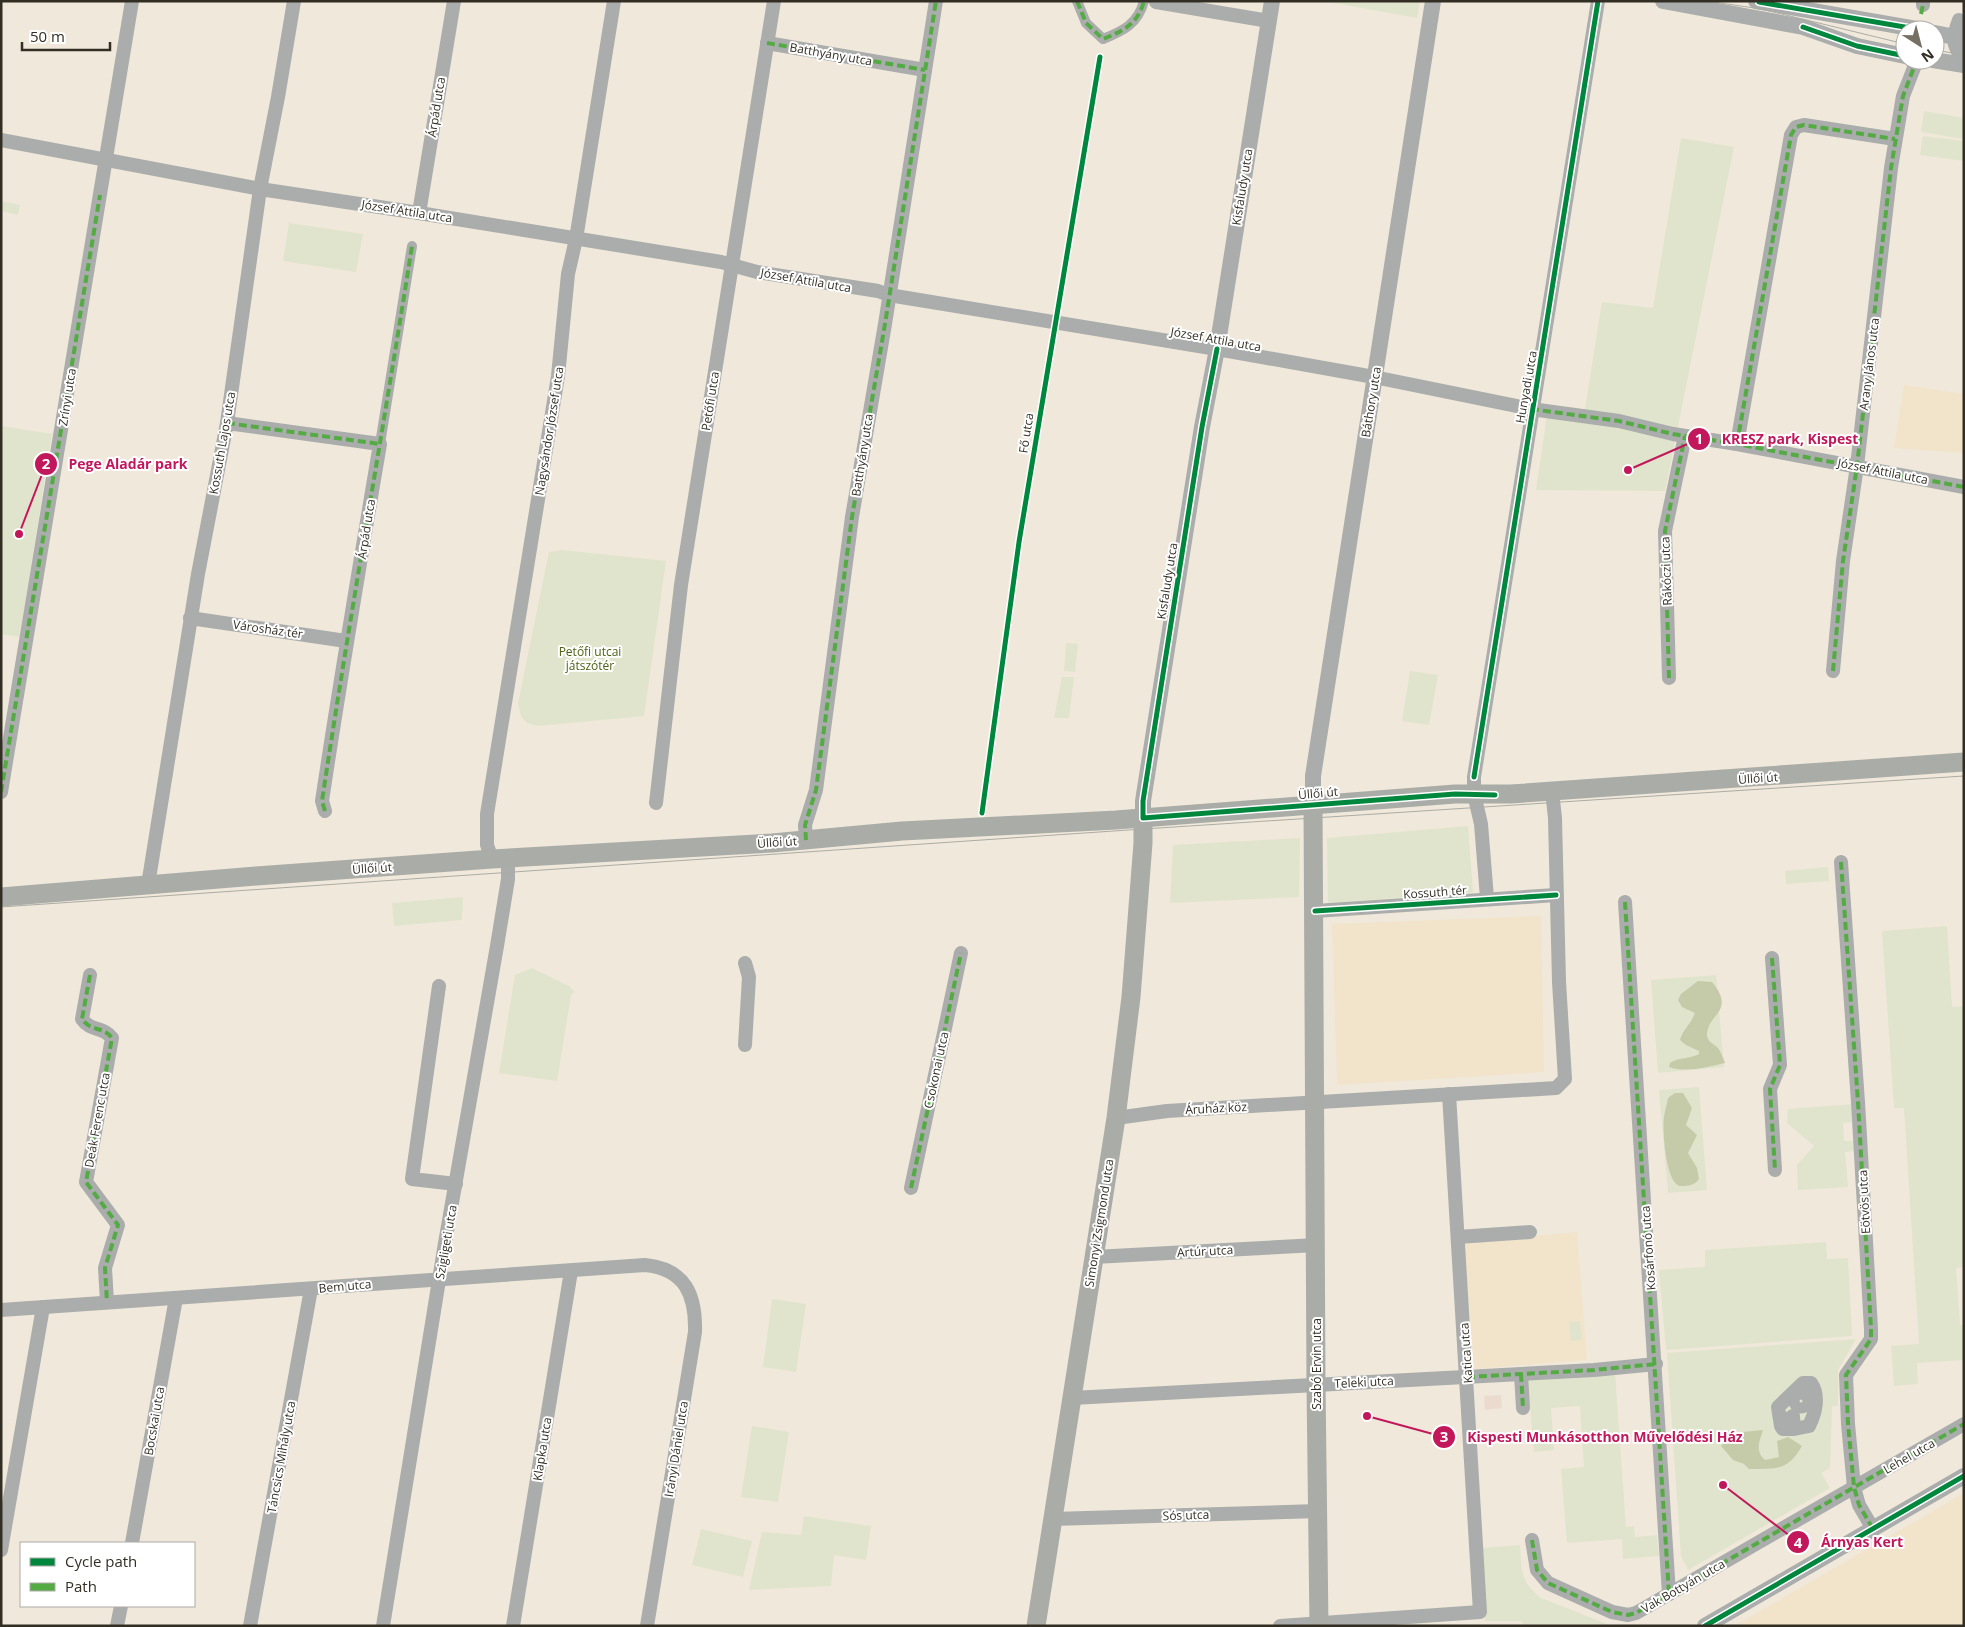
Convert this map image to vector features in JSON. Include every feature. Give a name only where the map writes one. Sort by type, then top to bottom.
[{"type":"main road","name":"Üllői út","points":[[1,897],[500,859],[806,840],[902,830],[1143,818],[1455,794],[1495,795],[1964,762]]},
{"type":"main road","points":[[1313,804],[1316,1102]]},
{"type":"main road","name":"Simonyi Zsigmond utca","points":[[1036,1625],[1116,1118],[1131,997],[1144,843],[1143,818]]},
{"type":"main road","name":"Szabó Ervin utca","points":[[1316,1102],[1316,1384],[1320,1624]]},
{"type":"street","name":"Zrínyi utca","points":[[1,792],[132,1]]},
{"type":"street","name":"Kossuth Lajos utca","points":[[148,885],[190,618],[227,423],[260,189],[294,1]]},
{"type":"street","name":"Árpád utca","points":[[419,213],[454,1]]},
{"type":"street","name":"Nagysándor József utca","points":[[500,859],[487,845],[487,814],[558,376],[568,274],[576,239],[614,1]]},
{"type":"street","name":"Petőfi utca","points":[[656,803],[681,585],[774,1]]},
{"type":"street","name":"Batthyány utca","points":[[806,840],[805,825],[816,790],[852,517],[936,1]]},
{"type":"street","points":[[1077,1],[1086,23],[1103,40],[1125,29],[1141,13],[1144,1]]},
{"type":"street","name":"Kisfaludy utca","points":[[1143,818],[1143,801],[1200,436],[1217,349],[1272,1]]},
{"type":"street","name":"Báthory utca","points":[[1313,804],[1313,776],[1433,1]]},
{"type":"street","name":"Hunyadi utca","points":[[1474,794],[1474,777],[1531,409],[1542,354],[1598,1]]},
{"type":"street","points":[[1663,1],[1768,19],[1803,27],[1857,46],[1895,54]]},
{"type":"street","points":[[1758,1],[1768,19]]},
{"type":"street","points":[[1758,1],[1922,12]]},
{"type":"street","points":[[1156,2],[1269,21]]},
{"type":"street","points":[[1962,18],[1946,37],[1956,48],[1964,64]]},
{"type":"street","name":"Batthyány utca","points":[[767,43],[925,70]]},
{"type":"street","points":[[1945,61],[1964,64]]},
{"type":"street","name":"Arany János utca","points":[[1833,671],[1843,561],[1857,466],[1895,139],[1903,96],[1913,70]]},
{"type":"street","points":[[1737,444],[1791,135],[1796,127],[1804,125],[1895,139]]},
{"type":"street","name":"József Attila utca","points":[[1,140],[260,189],[419,213],[732,265],[757,272],[878,291],[889,295],[1217,349],[1374,377],[1531,409],[1619,421],[1684,436],[1737,444],[1964,487]]},
{"type":"street","name":"Árpád utca","points":[[325,811],[322,801],[346,641],[412,246]]},
{"type":"street","points":[[227,423],[380,444]]},
{"type":"street","name":"Rákóczi utca","points":[[1669,678],[1665,531],[1684,436]]},
{"type":"street","name":"Városház tér","points":[[190,618],[346,641]]},
{"type":"street","points":[[1316,1102],[1556,1088],[1565,1079],[1560,1010],[1555,818],[1552,791]]},
{"type":"street","points":[[1474,794],[1482,824],[1487,898]]},
{"type":"street","name":"Szigligeti utca","points":[[383,1626],[440,1278],[504,908],[508,879],[500,859]]},
{"type":"street","name":"Eötvös utca","points":[[1841,862],[1858,1102],[1871,1329],[1871,1339],[1846,1375],[1848,1433],[1854,1487],[1859,1505],[1872,1529]]},
{"type":"street","name":"Kossuth tér","points":[[1315,911],[1487,898],[1556,895]]},
{"type":"street","name":"Kosárfonó utca","points":[[1625,902],[1656,1364],[1669,1594]]},
{"type":"street","name":"Csokonai utca","points":[[911,1188],[961,952]]},
{"type":"street","points":[[1772,958],[1780,1065],[1770,1088],[1775,1170]]},
{"type":"street","points":[[745,963],[749,977],[745,1045]]},
{"type":"street","name":"Deák Ferenc utca","points":[[90,975],[82,1019],[86,1026],[103,1031],[112,1038],[86,1182],[118,1225],[105,1268],[107,1302]]},
{"type":"street","points":[[438,986],[412,1179],[456,1184]]},
{"type":"street","name":"Katica utca","points":[[1320,1624],[1480,1612],[1449,1094]]},
{"type":"street","name":"Áruház köz","points":[[1116,1118],[1167,1111],[1316,1102]]},
{"type":"street","points":[[1458,1237],[1530,1232]]},
{"type":"street","name":"Artúr utca","points":[[1094,1257],[1317,1245]]},
{"type":"street","name":"Bem utca","points":[[1,1310],[311,1289],[440,1278],[654,1266],[671,1272],[685,1283]]},
{"type":"street","name":"Klapka utca","points":[[513,1626],[572,1271]]},
{"type":"street","name":"Irányi Dániel utca","points":[[649,1623],[695,1332],[691,1294],[685,1283]]},
{"type":"street","name":"Táncsics Mihály utca","points":[[250,1626],[311,1289]]},
{"type":"street","name":"Bocskai utca","points":[[132,1542],[176,1298]]},
{"type":"street","points":[[1,1550],[43,1307]]},
{"type":"street","name":"Teleki utca","points":[[1072,1398],[1594,1370],[1656,1364]]},
{"type":"street","points":[[1521,1374],[1523,1408]]},
{"type":"street","points":[[1782,1402],[1793,1410],[1778,1407],[1782,1402]]},
{"type":"street","name":"Lehel utca","points":[[1854,1487],[1964,1424]]},
{"type":"street","points":[[1705,1626],[1964,1476]]},
{"type":"street","name":"Vak Bottyán utca","points":[[1532,1540],[1537,1570],[1548,1583],[1612,1612],[1628,1615],[1636,1613],[1854,1487]]},
{"type":"street","name":"Sós utca","points":[[1053,1519],[1318,1510]]},
{"type":"street","points":[[117,1626],[121,1607]]},
{"type":"street","points":[[1280,1626],[1320,1624]]},
{"type":"street","points":[[1030,1626],[1036,1625]]},
{"type":"shaded area","points":[[1904,385],[1964,394],[1964,453],[1894,448]]},
{"type":"shaded area","points":[[1541,916],[1544,1072],[1337,1085],[1332,924]]},
{"type":"shaded area","points":[[1577,1232],[1587,1360],[1474,1369],[1464,1242]]},
{"type":"shaded area","points":[[1501,1395],[1502,1408],[1485,1410],[1484,1396]]},
{"type":"shaded area","points":[[1964,1493],[1964,1626],[1734,1626]]},
{"type":"green space","points":[[1323,1],[1420,1],[1417,18]]},
{"type":"green space","points":[[1924,111],[1964,118],[1964,139],[1921,132]]},
{"type":"green space","points":[[1923,136],[1964,141],[1964,161],[1920,155]]},
{"type":"green space","points":[[1681,138],[1734,147],[1665,491],[1536,490],[1547,415],[1583,421],[1602,302],[1653,308]]},
{"type":"green space","points":[[1,201],[20,205],[18,215],[1,211]]},
{"type":"green space","points":[[289,223],[363,234],[356,272],[283,261]]},
{"type":"green space","points":[[1,426],[52,434],[20,637],[1,634]]},
{"type":"green space","name":"Petőfi utcai játszótér","points":[[562,550],[666,561],[644,716],[538,726],[527,723],[521,716],[518,703],[549,552]]},
{"type":"green space","points":[[1066,643],[1078,644],[1075,672],[1064,671]]},
{"type":"green space","points":[[1410,671],[1438,675],[1429,725],[1402,721]]},
{"type":"green space","points":[[1062,677],[1074,677],[1069,718],[1054,718]]},
{"type":"green space","points":[[1468,826],[1473,892],[1328,903],[1327,838]]},
{"type":"green space","points":[[1300,838],[1299,897],[1170,903],[1173,845]]},
{"type":"green space","points":[[1828,867],[1829,881],[1786,884],[1785,871]]},
{"type":"green space","points":[[463,897],[462,920],[394,926],[392,903]]},
{"type":"green space","points":[[1947,926],[1952,1007],[1963,1006],[1964,1025],[1964,1267],[1956,1268],[1960,1325],[1964,1325],[1964,1360],[1917,1363],[1918,1384],[1894,1386],[1891,1346],[1919,1344],[1904,1108],[1894,1108],[1882,931]]},
{"type":"green space","points":[[532,968],[569,986],[575,992],[571,995],[557,1081],[499,1073],[515,975]]},
{"type":"green space","points":[[1716,975],[1724,1067],[1658,1073],[1651,980]]},
{"type":"green space","points":[[1698,981],[1712,982],[1722,1000],[1721,1006],[1708,1029],[1707,1036],[1719,1050],[1725,1063],[1690,1069],[1669,1067],[1673,1061],[1699,1054],[1699,1051],[1680,1040],[1695,1013],[1682,1007],[1678,1000],[1681,994]]},
{"type":"green space","points":[[1699,1087],[1707,1190],[1668,1193],[1659,1090]]},
{"type":"green space","points":[[1675,1093],[1683,1093],[1692,1108],[1686,1125],[1697,1135],[1688,1153],[1697,1168],[1699,1179],[1694,1184],[1687,1186],[1677,1184],[1672,1178],[1666,1157],[1665,1112],[1668,1098]]},
{"type":"green space","points":[[1854,1104],[1855,1119],[1852,1122],[1843,1123],[1844,1141],[1855,1141],[1854,1151],[1845,1152],[1848,1187],[1798,1190],[1797,1165],[1814,1146],[1787,1123],[1788,1109]]},
{"type":"green space","points":[[1826,1242],[1827,1259],[1848,1258],[1852,1336],[1666,1350],[1659,1270],[1705,1267],[1705,1250]]},
{"type":"green space","points":[[772,1299],[806,1304],[796,1372],[763,1367]]},
{"type":"green space","points":[[1580,1321],[1582,1340],[1571,1341],[1569,1322]]},
{"type":"green space","points":[[1856,1339],[1838,1370],[1838,1406],[1832,1406],[1830,1468],[1821,1473],[1830,1488],[1688,1570],[1681,1556],[1667,1353]]},
{"type":"green space","points":[[1615,1373],[1626,1527],[1634,1526],[1635,1537],[1657,1535],[1659,1556],[1623,1559],[1622,1539],[1567,1543],[1561,1469],[1584,1467],[1580,1406],[1551,1408],[1554,1450],[1534,1452],[1528,1380]]},
{"type":"green space","points":[[752,1426],[789,1432],[778,1502],[741,1497]]},
{"type":"green space","points":[[1763,1430],[1759,1442],[1759,1450],[1765,1460],[1779,1457],[1777,1441],[1788,1437],[1802,1446],[1791,1460],[1780,1467],[1749,1469],[1744,1464],[1733,1460],[1721,1446],[1732,1433]]},
{"type":"green space","points":[[804,1516],[871,1526],[866,1560],[834,1555],[831,1586],[749,1590],[762,1532],[801,1535]]},
{"type":"green space","points":[[701,1529],[752,1541],[743,1577],[692,1565]]},
{"type":"green space","points":[[1520,1545],[1523,1574],[1534,1592],[1541,1598],[1612,1626],[1524,1626],[1521,1621],[1485,1621],[1481,1548]]},
{"type":"tram line","points":[[1707,1],[1761,9],[1895,42]]},
{"type":"tram line","points":[[1945,52],[1964,55]]},
{"type":"tram line","points":[[1,907],[1143,829],[1964,776]]},
{"type":"marked path","points":[[806,840],[805,825],[816,790],[852,517],[885,324],[936,1]]},
{"type":"marked path","points":[[1077,1],[1086,23],[1103,39],[1129,26],[1138,16],[1144,1]]},
{"type":"marked path","points":[[1921,14],[1923,5]]},
{"type":"marked path","points":[[767,43],[925,70]]},
{"type":"marked path","points":[[1833,671],[1843,561],[1857,466],[1891,168],[1903,96],[1913,70]]},
{"type":"marked path","points":[[1737,444],[1791,135],[1796,127],[1804,125],[1895,139]]},
{"type":"marked path","points":[[1,792],[100,195]]},
{"type":"marked path","points":[[325,811],[322,801],[412,246]]},
{"type":"marked path","points":[[1531,409],[1619,421],[1673,434],[1737,444],[1964,487]]},
{"type":"marked path","points":[[227,423],[380,444]]},
{"type":"marked path","points":[[1669,678],[1665,531],[1685,436]]},
{"type":"marked path","points":[[1841,862],[1858,1102],[1871,1329],[1871,1339],[1846,1375],[1848,1424],[1854,1487],[1859,1505],[1873,1529]]},
{"type":"marked path","points":[[1625,902],[1669,1594]]},
{"type":"marked path","points":[[911,1188],[961,953]]},
{"type":"marked path","points":[[1772,958],[1780,1065],[1770,1089],[1775,1170]]},
{"type":"marked path","points":[[90,975],[82,1019],[89,1026],[105,1032],[112,1038],[86,1182],[118,1225],[105,1268],[107,1302]]},
{"type":"marked path","points":[[1467,1377],[1594,1370],[1656,1364]]},
{"type":"marked path","points":[[1521,1374],[1523,1408]]},
{"type":"marked path","points":[[1532,1540],[1537,1570],[1548,1583],[1612,1612],[1628,1615],[1636,1613],[1964,1424]]},
{"type":"cycle path","points":[[1474,777],[1598,1]]},
{"type":"cycle path","points":[[1759,2],[1895,25]]},
{"type":"cycle path","points":[[1803,27],[1857,46],[1895,54]]},
{"type":"cycle path","name":"Fő utca","points":[[982,813],[1019,542],[1100,57]]},
{"type":"cycle path","points":[[1217,349],[1202,427],[1143,801],[1143,818],[1455,794],[1495,795]]},
{"type":"cycle path","points":[[1315,911],[1556,895]]},
{"type":"cycle path","points":[[1705,1626],[1964,1476]]},
{"type":"place","name":"KRESZ park, Kispest","points":[[1628,470]]},
{"type":"place","name":"Pege Aladár park","points":[[19,534]]},
{"type":"place","name":"Kispesti Munkásotthon Művelődési Ház","points":[[1367,1416]]},
{"type":"place","name":"Árnyas Kert","points":[[1723,1485]]}]
